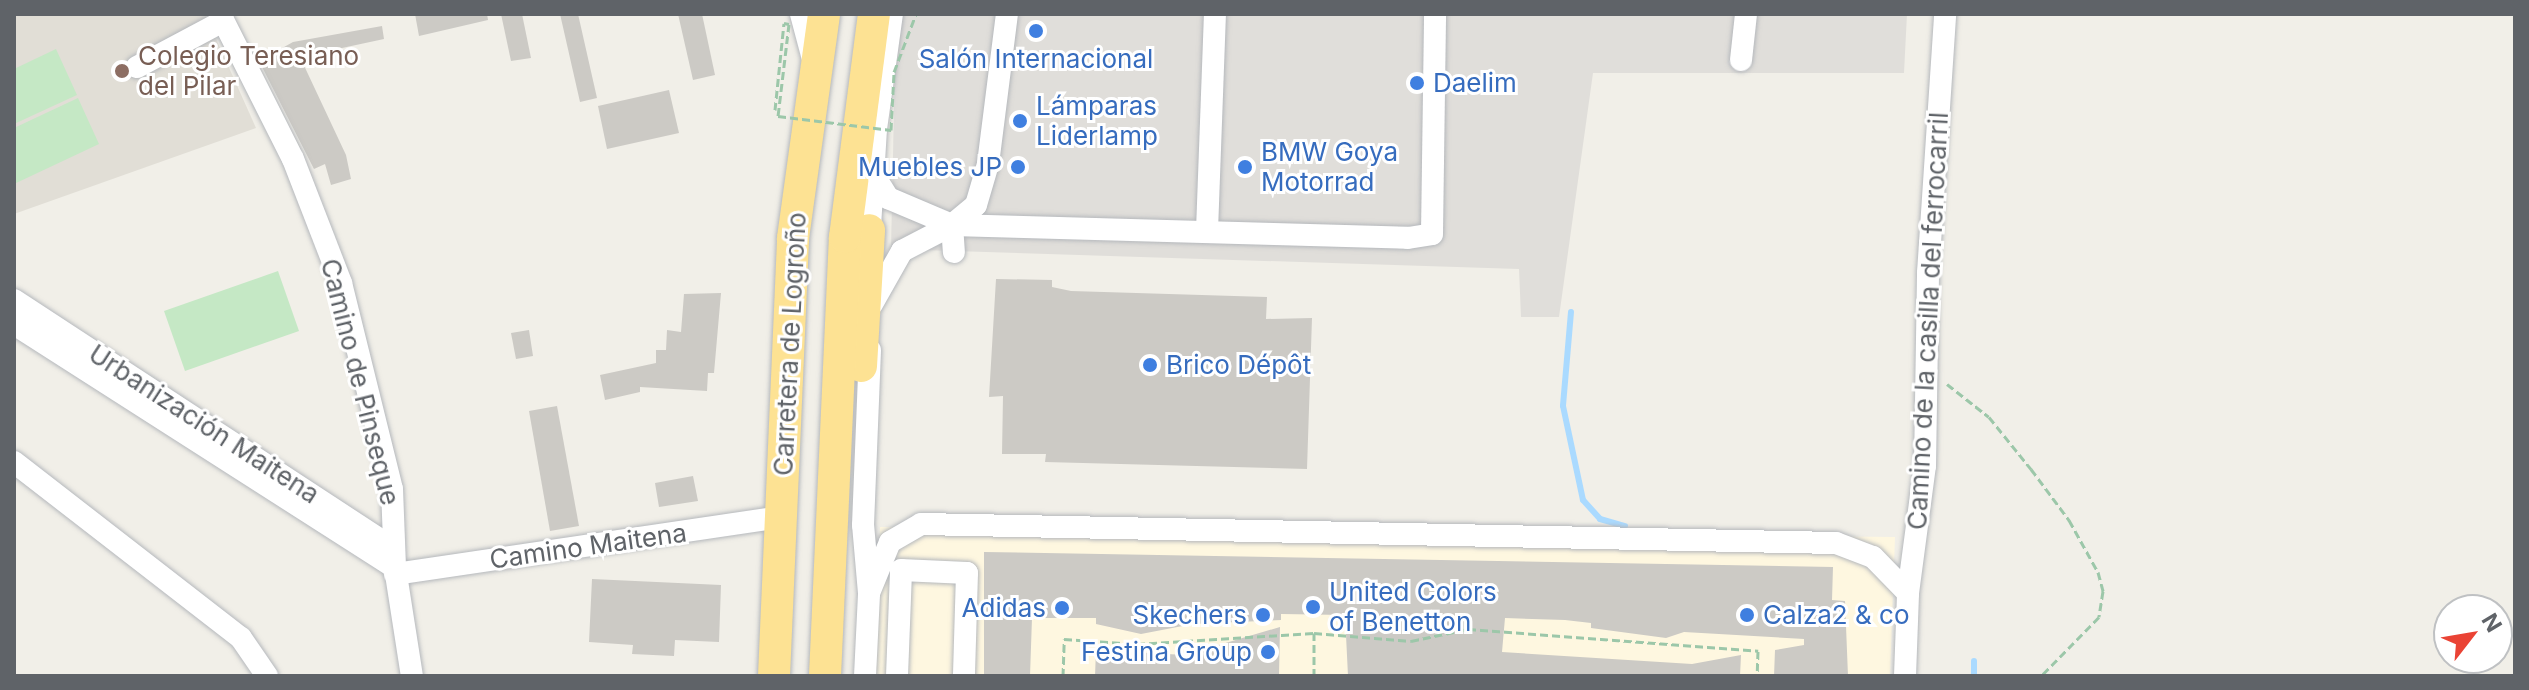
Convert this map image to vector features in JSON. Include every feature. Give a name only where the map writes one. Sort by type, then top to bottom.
[{"type":"highway","name":"Carretera de Logroño","points":[[774,676],[793,238],[824,14]]},
{"type":"highway","name":"Carretera de Logroño","points":[[825,676],[845,237],[874,14]]},
{"type":"highway","points":[[840,676],[869,230]]},
{"type":"street","points":[[801,14],[816,70]]},
{"type":"street","points":[[865,676],[869,593],[863,525],[872,304],[869,230],[872,172],[892,14]]},
{"type":"street","points":[[872,304],[902,251],[961,226],[976,205],[988,164],[1007,14]]},
{"type":"street","points":[[1207,231],[1215,14]]},
{"type":"street","points":[[872,172],[888,198],[961,226],[1408,238],[1432,234],[1435,14]]},
{"type":"street","points":[[1741,60],[1746,14]]},
{"type":"street","name":"Camino de la casilla del ferrocarril","points":[[1905,676],[1908,593],[1923,484],[1945,14]]},
{"type":"street","points":[[137,67],[222,17]]},
{"type":"street","name":"Camino de Pinseque","points":[[222,17],[293,159],[341,283],[392,489],[395,564],[412,676]]},
{"type":"street","points":[[961,226],[961,252]]},
{"type":"street","name":"Urbanización Maitena","points":[[14,300],[395,564]]},
{"type":"street","points":[[14,324],[395,564]]},
{"type":"street","points":[[14,462],[241,638],[267,676]]},
{"type":"street","name":"Camino Maitena","points":[[395,564],[781,517]]},
{"type":"street","points":[[869,593],[890,542],[921,524],[1836,543],[1873,557],[1908,593]]},
{"type":"street","points":[[897,676],[901,570],[967,573],[964,676]]},
{"type":"path","points":[[775,110],[784,23],[789,24],[778,116],[891,130],[894,72],[916,14]]},
{"type":"path","points":[[1927,373],[1989,417],[2069,520],[2098,572],[2103,591],[2099,617],[2041,676]]},
{"type":"path","points":[[1063,676],[1064,639],[1137,644],[1314,633],[1411,641],[1468,629],[1758,651],[1757,676]]},
{"type":"path","points":[[1314,633],[1314,676]]},
{"type":"shaded area","name":"Colegio Teresiano del Pilar","points":[[14,14],[205,14],[256,128],[14,214]]},
{"type":"shaded area","points":[[896,14],[1907,14],[1904,73],[1593,73],[1559,317],[1521,317],[1519,269],[891,249]]},
{"type":"shaded area","points":[[880,527],[1895,537],[1890,676],[875,676]]},
{"type":"green space","points":[[56,49],[77,95],[14,124],[14,69]]},
{"type":"green space","points":[[78,98],[99,144],[14,184],[14,128]]},
{"type":"green space","points":[[278,271],[299,331],[185,371],[164,311]]},
{"type":"building","points":[[415,14],[487,14],[488,20],[419,36]]},
{"type":"building","points":[[501,14],[522,14],[531,58],[511,61]]},
{"type":"building","points":[[560,14],[578,14],[597,98],[580,102]]},
{"type":"building","points":[[678,14],[702,14],[715,75],[693,80]]},
{"type":"building","points":[[382,26],[384,39],[300,57],[346,155],[351,179],[331,185],[325,164],[314,169],[259,61],[293,42]]},
{"type":"building","points":[[669,90],[679,133],[607,149],[598,106]]},
{"type":"building","name":"Brico Dépôt","points":[[996,279],[1052,280],[1052,287],[1071,291],[1267,297],[1266,319],[1312,318],[1307,469],[1045,462],[1046,454],[1002,454],[1003,396],[989,397]]},
{"type":"building","points":[[721,293],[714,373],[708,373],[707,391],[640,387],[640,392],[605,400],[600,375],[656,363],[656,350],[666,350],[667,330],[681,332],[684,294]]},
{"type":"building","points":[[529,330],[533,356],[516,359],[511,333]]},
{"type":"building","points":[[557,406],[579,526],[550,531],[529,411]]},
{"type":"building","points":[[693,476],[698,501],[659,507],[655,483]]},
{"type":"building","points":[[984,552],[1833,567],[1832,600],[1845,601],[1848,676],[1774,676],[1775,650],[1804,645],[1804,639],[1684,632],[1666,638],[1591,628],[1591,623],[1505,618],[1502,652],[1692,664],[1741,655],[1740,676],[1348,676],[1345,615],[1281,614],[1281,620],[1193,624],[1141,634],[1096,624],[1096,618],[1032,618],[1030,676],[984,676]]},
{"type":"building","points":[[592,579],[721,585],[719,642],[675,640],[674,656],[632,654],[633,645],[589,642]]},
{"type":"building","points":[[1280,627],[1279,676],[1095,676],[1096,650],[1185,655]]},
{"type":"waterway","points":[[1571,312],[1563,406],[1583,500],[1600,519],[1625,526]]},
{"type":"waterway","points":[[1974,661],[1974,676]]},
{"type":"place","name":"Salón Internacional","points":[[1036,31]]},
{"type":"place","name":"Colegio Teresiano del Pilar","points":[[122,71]]},
{"type":"place","name":"Daelim","points":[[1417,83]]},
{"type":"place","name":"Lámparas Liderlamp","points":[[1020,121]]},
{"type":"place","name":"Muebles JP","points":[[1018,167]]},
{"type":"place","name":"BMW Goya Motorrad","points":[[1245,167]]},
{"type":"place","name":"Brico Dépôt","points":[[1150,365]]},
{"type":"place","name":"United Colors of Benetton","points":[[1313,607]]},
{"type":"place","name":"Adidas","points":[[1062,608]]},
{"type":"place","name":"Skechers","points":[[1263,615]]},
{"type":"place","name":"Calza2 & co","points":[[1747,615]]},
{"type":"place","name":"Festina Group","points":[[1268,652]]}]
